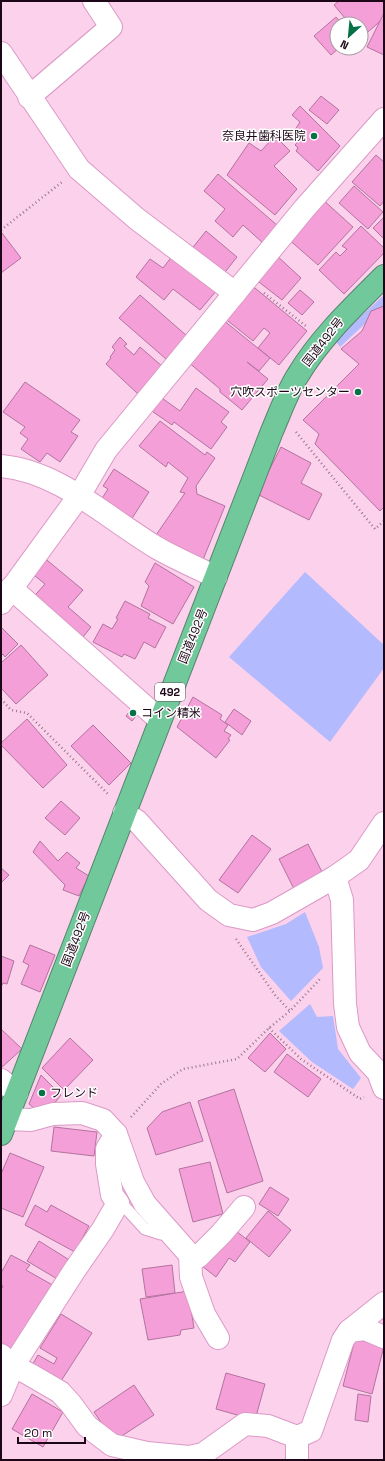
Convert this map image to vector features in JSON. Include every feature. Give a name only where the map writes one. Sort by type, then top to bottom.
[{"type":"highway","name":"国道492号","points":[[4,1126],[9,1087],[118,806],[160,720],[280,413],[297,376],[324,340],[346,314],[384,276]]},
{"type":"street","points":[[29,96],[111,27],[94,1]]},
{"type":"street","points":[[1,53],[78,169],[137,220],[241,286]]},
{"type":"street","points":[[160,720],[6,596],[79,496],[106,450],[304,209],[384,119]]},
{"type":"street","points":[[1,466],[18,468],[49,480],[79,496],[159,549],[216,577]]},
{"type":"street","points":[[118,806],[137,821],[208,900],[229,915],[253,920],[272,913],[335,877],[360,860],[384,823]]},
{"type":"street","points":[[335,877],[342,900],[345,1004],[348,1027],[360,1053],[378,1072],[383,1086]]},
{"type":"street","points":[[4,1126],[53,1114],[82,1113],[103,1120],[116,1134],[133,1182],[144,1204],[190,1255],[198,1257],[244,1208]]},
{"type":"street","points":[[1,1395],[7,1361],[74,1271],[103,1229],[118,1203],[112,1196],[106,1149],[116,1134]]},
{"type":"street","points":[[190,1255],[191,1277],[204,1314],[218,1338]]},
{"type":"street","points":[[7,1361],[60,1392],[87,1426],[112,1445],[147,1453],[189,1457],[203,1454],[245,1424],[268,1426],[297,1437],[311,1431],[342,1340],[348,1331],[384,1303]]},
{"type":"street","points":[[348,1331],[366,1329],[384,1337]]},
{"type":"street","points":[[297,1437],[297,1460]]},
{"type":"lane","points":[[118,1203],[124,1206],[145,1229],[161,1234],[168,1230]]},
{"type":"path","points":[[1,230],[78,169]]},
{"type":"path","points":[[241,286],[324,340]]},
{"type":"path","points":[[280,413],[375,529],[384,521]]},
{"type":"path","points":[[1,699],[11,710],[27,713],[118,806]]},
{"type":"path","points":[[229,915],[236,940],[275,995],[290,1011]]},
{"type":"path","points":[[116,1134],[161,1084],[183,1069],[237,1058],[269,1028],[290,1011],[326,973],[344,963]]},
{"type":"path","points":[[269,1028],[301,1059],[360,1099],[370,1095],[383,1086]]},
{"type":"shaded area","points":[[384,295],[384,306],[340,347],[335,340]]},
{"type":"shaded area","points":[[305,572],[384,645],[384,668],[330,742],[229,657]]},
{"type":"shaded area","points":[[305,912],[319,947],[323,968],[291,1001],[261,967],[247,937],[286,924]]},
{"type":"shaded area","points":[[310,1004],[317,1017],[333,1016],[338,1049],[361,1078],[353,1089],[312,1062],[279,1031]]},
{"type":"building","points":[[339,1],[384,1],[384,18],[369,31],[369,16],[343,16],[334,5]]},
{"type":"building","points":[[384,13],[384,55],[369,48],[369,43]]},
{"type":"building","points":[[329,23],[329,53],[314,36]]},
{"type":"building","points":[[321,96],[339,110],[327,124],[309,110]]},
{"type":"building","name":"奈良井歯科医院","points":[[300,106],[340,146],[318,171],[296,151],[298,148],[295,145],[300,139],[293,133],[300,122],[292,115]]},
{"type":"building","points":[[275,136],[290,151],[274,166],[297,189],[275,215],[227,175],[249,143],[261,151]]},
{"type":"building","points":[[376,155],[384,162],[384,201],[380,206],[352,182]]},
{"type":"building","points":[[218,174],[278,226],[263,243],[243,225],[233,237],[215,221],[225,209],[204,191]]},
{"type":"building","points":[[354,186],[383,212],[368,229],[339,203]]},
{"type":"building","points":[[321,198],[353,227],[318,265],[286,237]]},
{"type":"building","points":[[384,217],[384,239],[373,228]]},
{"type":"building","points":[[361,226],[384,248],[384,253],[344,294],[319,270],[336,252],[340,256],[347,249],[342,246]]},
{"type":"building","points":[[206,231],[237,257],[222,276],[190,251]]},
{"type":"building","points":[[2,233],[21,258],[1,273],[1,234]]},
{"type":"building","points":[[275,254],[301,278],[282,300],[255,279]]},
{"type":"building","points":[[173,255],[217,290],[200,310],[173,289],[164,300],[136,277],[150,259],[163,268]]},
{"type":"building","points":[[250,284],[307,331],[279,365],[258,348],[270,333],[264,328],[253,341],[223,317]]},
{"type":"building","points":[[300,290],[314,302],[302,315],[288,303]]},
{"type":"building","points":[[140,295],[187,336],[166,359],[119,318]]},
{"type":"building","name":"穴吹スポーツセンター","points":[[384,306],[384,507],[380,511],[315,444],[319,434],[303,420],[359,364],[341,349],[362,331],[371,311]]},
{"type":"building","points":[[222,319],[270,358],[259,371],[247,362],[268,379],[242,410],[187,361]]},
{"type":"building","points":[[120,337],[127,344],[124,346],[134,355],[140,347],[163,367],[138,394],[106,364],[115,350],[112,347]]},
{"type":"building","points":[[25,382],[80,420],[71,432],[78,436],[60,462],[47,453],[40,462],[21,449],[28,439],[20,433],[25,427],[3,412]]},
{"type":"building","points":[[196,388],[229,412],[221,422],[227,427],[211,449],[174,422],[172,425],[149,409],[159,396],[180,411]]},
{"type":"building","points":[[160,421],[205,455],[207,452],[215,458],[196,486],[197,494],[225,506],[202,562],[154,538],[185,493],[180,492],[188,478],[168,462],[166,467],[139,446]]},
{"type":"building","points":[[281,447],[311,463],[301,483],[322,494],[309,520],[257,494]]},
{"type":"building","points":[[114,469],[149,492],[129,523],[99,503],[108,489],[103,486]]},
{"type":"building","points":[[42,556],[83,590],[68,607],[91,627],[79,642],[30,601],[45,584],[29,571]]},
{"type":"building","points":[[155,563],[194,587],[173,624],[141,606],[149,586],[145,582]]},
{"type":"building","points":[[125,601],[150,614],[148,618],[166,627],[155,648],[144,642],[135,659],[124,654],[122,657],[93,642],[103,624],[112,629],[118,619],[116,618]]},
{"type":"building","points":[[1,627],[18,644],[5,657],[3,654],[1,656]]},
{"type":"building","points":[[21,645],[48,675],[16,704],[1,688],[1,663]]},
{"type":"building","points":[[193,697],[222,715],[220,719],[228,725],[224,731],[231,735],[228,739],[230,740],[216,758],[177,727]]},
{"type":"building","name":"コイン精米","points":[[134,706],[140,711],[132,721],[126,716]]},
{"type":"building","points":[[234,709],[251,721],[242,735],[225,722]]},
{"type":"building","points":[[27,719],[67,765],[43,788],[1,745],[1,743]]},
{"type":"building","points":[[93,725],[131,763],[109,785],[71,746]]},
{"type":"building","points":[[61,801],[80,818],[65,835],[45,818]]},
{"type":"building","points":[[252,835],[271,849],[238,893],[219,880]]},
{"type":"building","points":[[40,841],[58,861],[67,852],[80,863],[76,868],[89,876],[79,896],[63,890],[65,885],[33,852]]},
{"type":"building","points":[[308,844],[323,874],[294,889],[279,859]]},
{"type":"building","points":[[1,868],[9,875],[1,883]]},
{"type":"building","points":[[30,945],[55,955],[40,992],[21,984],[29,965],[23,962]]},
{"type":"building","points":[[1,956],[14,961],[7,984],[3,983],[1,987]]},
{"type":"building","points":[[1,1029],[22,1049],[1,1068]]},
{"type":"building","points":[[270,1033],[286,1049],[265,1072],[248,1058]]},
{"type":"building","points":[[70,1038],[93,1060],[64,1090],[42,1068]]},
{"type":"building","points":[[287,1054],[321,1079],[308,1097],[274,1072]]},
{"type":"building","points":[[41,1075],[61,1095],[49,1110],[40,1113],[29,1104]]},
{"type":"building","points":[[234,1089],[263,1181],[227,1193],[198,1101]]},
{"type":"building","points":[[190,1102],[203,1141],[156,1155],[147,1128],[162,1112]]},
{"type":"building","points":[[54,1127],[97,1132],[94,1156],[51,1151]]},
{"type":"building","points":[[10,1153],[44,1167],[23,1217],[1,1208],[1,1174]]},
{"type":"building","points":[[210,1162],[223,1214],[193,1222],[179,1169]]},
{"type":"building","points":[[270,1187],[289,1199],[278,1216],[259,1204]]},
{"type":"building","points":[[35,1205],[47,1212],[51,1205],[89,1226],[75,1252],[25,1225]]},
{"type":"building","points":[[268,1211],[291,1230],[269,1257],[246,1238]]},
{"type":"building","points":[[231,1227],[250,1242],[235,1262],[229,1258],[216,1277],[197,1262]]},
{"type":"building","points":[[39,1241],[71,1261],[59,1280],[27,1261]]},
{"type":"building","points":[[11,1255],[30,1265],[26,1270],[56,1287],[17,1356],[1,1347],[1,1290],[3,1286],[1,1285],[1,1273]]},
{"type":"building","points":[[172,1265],[175,1293],[146,1297],[142,1269]]},
{"type":"building","points":[[188,1291],[194,1328],[181,1330],[180,1335],[148,1340],[140,1299]]},
{"type":"building","points":[[61,1314],[92,1333],[59,1384],[30,1369],[38,1355],[54,1364],[57,1358],[40,1348]]},
{"type":"building","points":[[355,1339],[384,1346],[372,1394],[343,1386]]},
{"type":"building","points":[[226,1373],[265,1384],[255,1420],[216,1409]]},
{"type":"building","points":[[134,1385],[154,1415],[114,1441],[94,1412]]},
{"type":"building","points":[[32,1394],[63,1412],[43,1447],[12,1429]]},
{"type":"building","points":[[358,1394],[371,1396],[368,1422],[355,1420]]},
{"type":"place","name":"奈良井歯科医院","points":[[314,136]]},
{"type":"place","name":"穴吹スポーツセンター","points":[[358,392]]},
{"type":"place","name":"コイン精米","points":[[133,713]]},
{"type":"place","name":"フレンド","points":[[42,1093]]}]
